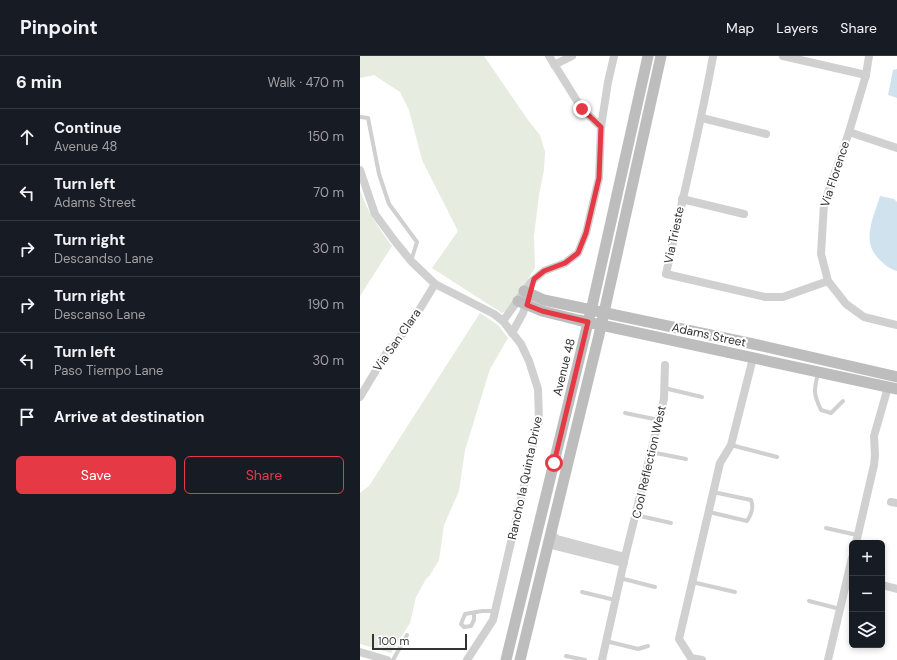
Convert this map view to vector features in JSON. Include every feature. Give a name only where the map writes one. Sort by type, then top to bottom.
[{"type":"main road","name":"Avenue 48","points":[[506,660],[591,310],[648,56]]},
{"type":"main road","points":[[520,660],[601,325],[661,56]]},
{"type":"main road","name":"Adams Street","points":[[527,292],[544,300],[897,377]]},
{"type":"main road","name":"Adams Street","points":[[522,303],[542,311],[601,325],[892,388]]},
{"type":"main road","points":[[753,358],[760,353],[790,359],[800,355]]},
{"type":"main road","points":[[548,544],[545,540],[543,532],[555,484],[554,463]]},
{"type":"street","points":[[549,56],[582,109],[601,127]]},
{"type":"street","points":[[554,66],[572,56]]},
{"type":"street","points":[[512,333],[522,303],[534,279],[544,271],[565,263],[578,253],[586,233],[599,178],[601,127],[608,82],[614,56]]},
{"type":"street","name":"Via Trieste","points":[[713,56],[702,118],[682,199],[666,274],[765,297],[783,297],[828,281]]},
{"type":"street","points":[[783,56],[866,75]]},
{"type":"street","name":"Via Florence","points":[[869,56],[866,75],[849,132],[824,204],[820,254],[828,281],[846,304],[864,317],[897,325]]},
{"type":"street","points":[[702,118],[766,134]]},
{"type":"street","points":[[849,132],[897,148]]},
{"type":"street","name":"Rancho la Quinta Drive","points":[[360,170],[375,214],[411,261],[435,284],[494,314],[503,321],[520,344],[529,361],[538,389],[539,421],[493,620],[467,660]]},
{"type":"street","points":[[682,199],[744,214]]},
{"type":"street","name":"Via San Clara","points":[[360,397],[387,352],[410,325],[435,284]]},
{"type":"street","points":[[503,321],[522,303]]},
{"type":"street","points":[[702,660],[691,658],[679,639],[720,463],[731,445],[753,358]]},
{"type":"street","name":"Cool Reflection West","points":[[602,660],[624,560],[664,399],[666,365]]},
{"type":"street","points":[[856,539],[876,455],[874,436],[892,388]]},
{"type":"street","points":[[551,530],[553,536],[557,539],[624,560]]},
{"type":"street","points":[[548,544],[624,560]]},
{"type":"street","points":[[828,660],[849,571]]},
{"type":"street","points":[[885,586],[897,589]]},
{"type":"street","points":[[360,652],[387,660]]},
{"type":"lane","points":[[360,117],[368,118],[379,174],[390,204],[417,242],[411,261]]},
{"type":"lane","points":[[818,372],[815,397],[821,410],[831,413],[843,401]]},
{"type":"lane","points":[[664,388],[702,396]]},
{"type":"lane","points":[[625,413],[659,420]]},
{"type":"lane","points":[[731,445],[777,457]]},
{"type":"lane","points":[[651,452],[686,459]]},
{"type":"lane","points":[[708,512],[747,521],[750,516],[751,500],[713,492]]},
{"type":"lane","points":[[636,515],[671,523]]},
{"type":"lane","points":[[826,528],[856,539]]},
{"type":"lane","points":[[620,578],[656,587]]},
{"type":"lane","points":[[692,582],[735,592]]},
{"type":"lane","points":[[582,592],[615,600]]},
{"type":"lane","points":[[809,601],[840,609]]},
{"type":"lane","points":[[474,612],[495,611]]},
{"type":"lane","points":[[393,660],[407,635]]},
{"type":"lane","points":[[606,641],[638,649],[648,646]]},
{"type":"lane","points":[[566,656],[585,660]]},
{"type":"shaded area","points":[[360,56],[484,56],[540,135],[545,152],[544,170],[534,236],[535,268],[509,309],[502,313],[432,268],[458,231],[422,160],[409,110],[400,92],[374,75],[360,78]]},
{"type":"shaded area","points":[[360,190],[374,220],[392,246],[360,296]]},
{"type":"shaded area","points":[[480,313],[498,325],[508,338],[490,369],[465,450],[459,491],[444,525],[439,560],[416,597],[410,623],[391,653],[360,644],[360,493],[369,486]]},
{"type":"water","points":[[897,69],[897,98],[888,95],[893,70]]},
{"type":"water","points":[[880,196],[894,199],[897,202],[897,271],[886,266],[875,254],[871,246],[870,230]]},
{"type":"route","points":[[554,463],[588,322],[542,311],[527,305],[534,279],[544,271],[565,263],[578,253],[586,233],[599,178],[601,127],[582,109]]}]
